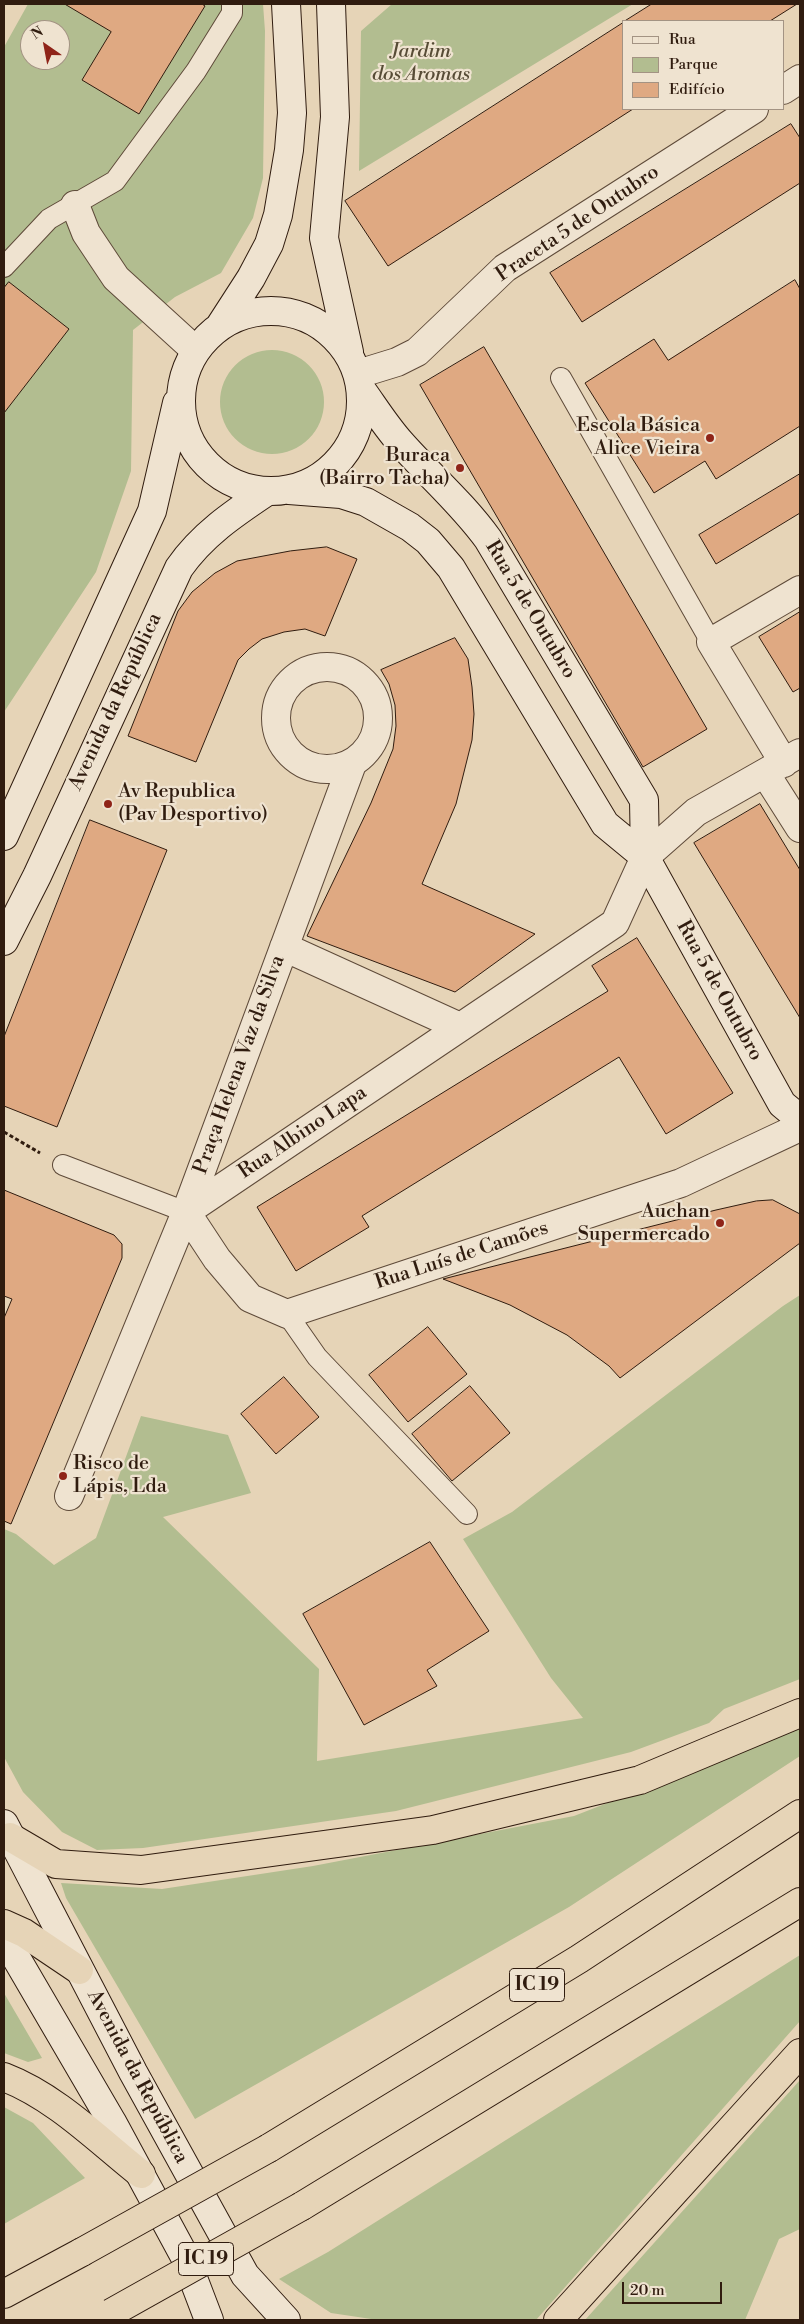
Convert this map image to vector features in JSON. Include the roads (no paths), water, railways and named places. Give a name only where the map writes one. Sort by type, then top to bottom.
[{"type":"highway","points":[[7,1831],[56,1864],[141,1870],[433,1830],[640,1780],[800,1713]]},
{"type":"highway","name":"IC 19","points":[[11,2286],[82,2252],[269,2148],[579,1959],[800,1814]]},
{"type":"highway","name":"IC 19","points":[[104,2316],[302,2206],[800,1902]]},
{"type":"highway","points":[[4,1924],[24,1933],[79,1970]]},
{"type":"highway","points":[[558,2320],[800,2053]]},
{"type":"highway","points":[[4,2077],[54,2104],[141,2174]]},
{"type":"street","points":[[4,836],[152,511],[181,387],[196,350],[220,326],[269,244],[278,215],[289,150],[292,113],[286,4]]},
{"type":"street","points":[[331,4],[335,117],[324,238],[356,373]]},
{"type":"street","points":[[784,89],[800,79]]},
{"type":"street","name":"Praceta 5 de Outubro","points":[[356,373],[397,362],[417,352],[505,268],[752,110]]},
{"type":"street","points":[[75,205],[86,233],[116,278],[196,350]]},
{"type":"street","name":"Rua 5 de Outubro","points":[[220,326],[247,313],[277,310],[306,317],[331,332],[380,418],[417,461],[470,514],[488,539],[644,800],[645,857]]},
{"type":"street","name":"Avenida da República","points":[[4,941],[37,876],[179,568],[188,554],[216,527],[277,491],[314,481],[336,464],[352,442],[361,417],[356,373]]},
{"type":"street","name":"Rua 5 de Outubro","points":[[181,387],[181,417],[191,445],[210,469],[236,485],[277,491],[341,494],[366,502],[410,526],[428,541],[451,568],[605,824],[645,857],[782,1104],[800,1119]]},
{"type":"street","points":[[800,590],[711,642],[783,763],[800,828]]},
{"type":"street","points":[[645,857],[696,812],[783,763]]},
{"type":"street","points":[[284,947],[352,764]]},
{"type":"street","name":"Rua Albino Lapa","points":[[186,1212],[615,923],[645,857]]},
{"type":"street","name":"Praça Helena Vaz da Silva","points":[[186,1212],[284,947],[460,1028]]},
{"type":"street","name":"Rua Luís de Camões","points":[[287,1314],[681,1183],[800,1127]]},
{"type":"street","points":[[186,1212],[217,1259],[250,1298],[287,1314]]},
{"type":"street","points":[[69,1496],[186,1212]]},
{"type":"street","name":"Avenida da República","points":[[7,1831],[133,2072],[245,2276],[286,2320]]},
{"type":"street","points":[[4,1938],[141,2174],[185,2257],[209,2320]]},
{"type":"lane","points":[[4,268],[50,219],[115,180],[196,71],[232,13],[232,4]]},
{"type":"lane","points":[[561,378],[711,642]]},
{"type":"lane","points":[[63,1165],[186,1212]]},
{"type":"lane","points":[[287,1314],[317,1357],[468,1514]]},
{"type":"place","name":"Escola Básica Alice Vieira","points":[[710,438]]},
{"type":"place","name":"Buraca (Bairro Tacha)","points":[[460,468]]},
{"type":"place","name":"Av Republica (Pav Desportivo)","points":[[108,804]]},
{"type":"place","name":"Auchan Supermercado","points":[[720,1223]]},
{"type":"place","name":"Risco de Lápis, Lda","points":[[63,1476]]},
{"type":"park label","name":"Jardim dos Aromas","points":[[421,64]]}]
